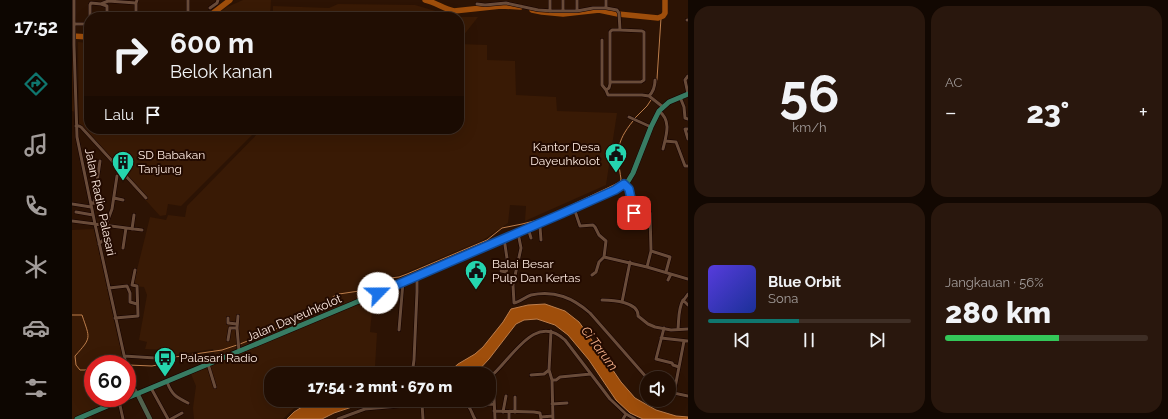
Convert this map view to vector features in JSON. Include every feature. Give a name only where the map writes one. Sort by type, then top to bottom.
[{"type":"main road","points":[[661,109],[669,102],[688,94]]},
{"type":"main road","name":"Jalan Dayeuhkolot","points":[[137,393],[208,364],[239,346],[403,282],[615,190],[631,178],[651,127],[661,109]]},
{"type":"main road","points":[[137,393],[150,419]]},
{"type":"main road","name":"Jalan Dayeuhkolot","points":[[76,419],[105,407]]},
{"type":"street","name":"Jalan Radio Palasari","points":[[74,0],[77,137],[124,355]]},
{"type":"street","points":[[188,0],[188,12]]},
{"type":"street","points":[[210,8],[217,3],[218,0]]},
{"type":"street","points":[[550,0],[550,11]]},
{"type":"street","points":[[562,11],[563,0]]},
{"type":"street","points":[[577,0],[577,11]]},
{"type":"street","points":[[606,0],[606,8]]},
{"type":"street","points":[[90,12],[90,4],[101,4],[108,1],[136,1],[136,12]]},
{"type":"street","points":[[477,4],[506,3],[550,11],[577,11],[593,8],[606,8],[617,10],[619,15],[620,30]]},
{"type":"street","points":[[101,4],[107,7],[106,12]]},
{"type":"street","points":[[75,24],[84,24]]},
{"type":"street","points":[[606,90],[610,86],[610,82],[610,32],[612,30],[620,30],[644,32],[644,80],[641,82],[610,82]]},
{"type":"street","points":[[602,40],[602,85],[607,94],[642,95],[650,98],[661,109],[667,125],[663,149]]},
{"type":"street","points":[[688,76],[685,80],[688,94]]},
{"type":"street","points":[[650,98],[655,80]]},
{"type":"street","points":[[680,97],[684,107],[685,118],[688,119]]},
{"type":"street","points":[[632,119],[651,127]]},
{"type":"street","points":[[76,126],[80,126],[84,130]]},
{"type":"street","points":[[688,128],[685,129],[688,139]]},
{"type":"street","points":[[88,134],[146,198]]},
{"type":"street","points":[[665,141],[676,142],[685,166],[688,166]]},
{"type":"street","points":[[92,204],[100,161]]},
{"type":"street","points":[[99,244],[104,239],[106,225],[112,208],[117,176]]},
{"type":"street","points":[[624,184],[629,189],[634,213],[650,213],[652,236],[651,250],[647,267]]},
{"type":"street","points":[[114,198],[121,200],[119,206]]},
{"type":"street","points":[[72,204],[102,204]]},
{"type":"street","points":[[574,208],[580,226],[593,225],[599,235],[605,240],[604,257],[599,262],[596,272],[592,275]]},
{"type":"street","points":[[76,212],[93,215]]},
{"type":"street","points":[[132,229],[134,215]]},
{"type":"street","points":[[72,221],[140,230]]},
{"type":"street","points":[[538,224],[540,227],[541,240]]},
{"type":"street","points":[[123,248],[126,228]]},
{"type":"street","points":[[528,228],[531,238]]},
{"type":"street","points":[[518,232],[521,248],[513,284],[514,302],[516,303],[531,295],[554,294],[581,304],[641,371]]},
{"type":"street","points":[[501,271],[506,272],[508,265],[504,238]]},
{"type":"street","points":[[646,246],[651,250],[670,257],[666,272]]},
{"type":"street","points":[[604,257],[630,262],[688,279]]},
{"type":"street","points":[[622,302],[630,262]]},
{"type":"street","points":[[115,318],[138,315],[137,286],[132,285],[135,270]]},
{"type":"street","points":[[668,280],[671,274]]},
{"type":"street","points":[[413,367],[418,292],[417,276]]},
{"type":"street","points":[[399,330],[403,282]]},
{"type":"street","points":[[109,288],[127,286],[130,293],[130,302],[137,304]]},
{"type":"street","points":[[678,329],[681,303],[688,294]]},
{"type":"street","points":[[602,300],[622,302],[631,306],[637,310],[638,316],[648,324],[655,327],[671,330],[688,329]]},
{"type":"street","points":[[683,301],[688,304]]},
{"type":"street","points":[[238,316],[237,328],[239,346]]},
{"type":"street","points":[[228,318],[228,323],[237,324]]},
{"type":"street","points":[[228,340],[230,328],[237,328]]},
{"type":"street","points":[[664,328],[656,359],[672,363],[673,366],[679,367]]},
{"type":"street","points":[[496,372],[527,338],[539,331],[551,331],[565,340],[610,399],[626,414],[635,419]]},
{"type":"street","points":[[494,411],[534,412],[540,413],[541,418],[553,418],[552,380],[549,370],[551,331]]},
{"type":"street","points":[[661,338],[688,341]]},
{"type":"street","points":[[676,383],[684,341]]},
{"type":"street","points":[[136,357],[155,358]]},
{"type":"street","points":[[208,364],[215,387]]},
{"type":"street","points":[[532,374],[544,374],[549,370]]},
{"type":"street","points":[[552,380],[556,380],[560,377],[591,374]]},
{"type":"street","points":[[167,382],[170,390],[176,397],[188,403]]},
{"type":"street","points":[[150,388],[170,419],[182,413]]},
{"type":"street","points":[[676,393],[688,396]]},
{"type":"street","points":[[503,412],[506,396]]},
{"type":"street","points":[[515,397],[515,412]]},
{"type":"street","points":[[552,404],[566,403]]},
{"type":"street","points":[[120,407],[123,419]]},
{"type":"street","points":[[338,419],[365,409],[386,407]]},
{"type":"street","points":[[422,407],[423,419]]},
{"type":"street","points":[[469,407],[475,419]]},
{"type":"street","points":[[494,407],[495,419]]},
{"type":"street","points":[[509,412],[509,419]]},
{"type":"street","points":[[623,419],[626,414]]},
{"type":"shaded area","points":[[243,0],[271,0],[270,12],[220,12]]},
{"type":"shaded area","points":[[338,4],[415,5],[439,12],[273,12],[273,6],[329,8]]},
{"type":"shaded area","points":[[464,17],[478,17],[464,35]]},
{"type":"shaded area","points":[[73,42],[75,112],[72,111]]},
{"type":"shaded area","points":[[78,42],[84,43],[84,132],[79,126]]},
{"type":"shaded area","points":[[464,44],[487,45],[487,60],[515,61],[516,95],[556,97],[557,111],[617,113],[606,185],[525,221],[526,206],[510,205],[508,223],[483,240],[400,275],[390,277],[384,275],[377,277],[357,289],[362,305],[373,301],[370,332],[377,333],[375,367],[264,367],[264,407],[296,407],[283,419],[194,419],[193,408],[196,386],[191,374],[217,363],[213,349],[169,356],[168,350],[145,349],[147,342],[139,340],[147,295],[144,287],[133,286],[150,217],[166,220],[168,215],[185,217],[187,206],[257,134],[464,134]]},
{"type":"shaded area","points":[[86,134],[253,134],[181,206],[168,204],[166,215],[160,216]]},
{"type":"shaded area","points":[[94,229],[118,338],[124,355],[84,355],[84,407],[99,407],[89,411],[92,419],[72,419],[72,230]]},
{"type":"shaded area","points":[[545,304],[565,311],[579,322],[621,382],[635,398],[640,401],[640,407],[651,407],[676,416],[688,417],[688,419],[643,419],[630,413],[616,400],[589,360],[568,335],[555,325],[537,319],[524,320],[516,324],[482,367],[455,367],[483,347],[503,322],[511,309],[528,305]]},
{"type":"shaded area","points":[[302,407],[352,407],[322,419],[287,419]]},
{"type":"waterway","points":[[214,12],[230,0]]},
{"type":"waterway","points":[[425,0],[454,11],[501,6],[520,7]]},
{"type":"waterway","points":[[532,10],[563,14],[599,10],[618,14],[658,18],[663,16],[665,13],[665,0]]},
{"type":"waterway","points":[[656,83],[661,18]]},
{"type":"waterway","points":[[72,36],[84,37]]},
{"type":"waterway","points":[[635,118],[651,100]]},
{"type":"waterway","points":[[240,344],[319,309],[334,296],[359,291],[372,281],[381,277],[399,277],[407,274],[487,240],[502,228],[542,219],[620,182],[621,179],[618,155],[620,142],[633,121]]},
{"type":"waterway","points":[[72,315],[82,315],[87,329],[87,341],[75,356],[76,365],[80,370],[84,370]]},
{"type":"waterway","points":[[136,365],[157,365],[168,358],[222,350],[237,345]]},
{"type":"place","name":"Kantor Desa Dayeuhkolot","points":[[616,174]]},
{"type":"place","name":"SD Babakan Tanjung","points":[[123,182]]},
{"type":"place","name":"Balai Besar Pulp Dan Kertas","points":[[476,290]]},
{"type":"place","name":"Palasari Radio","points":[[165,378]]},
{"type":"route","points":[[378,293],[561,214],[615,190],[624,184],[629,189],[634,213]]},
{"type":"water label","name":"Ci Tarum","points":[[600,348]]}]
